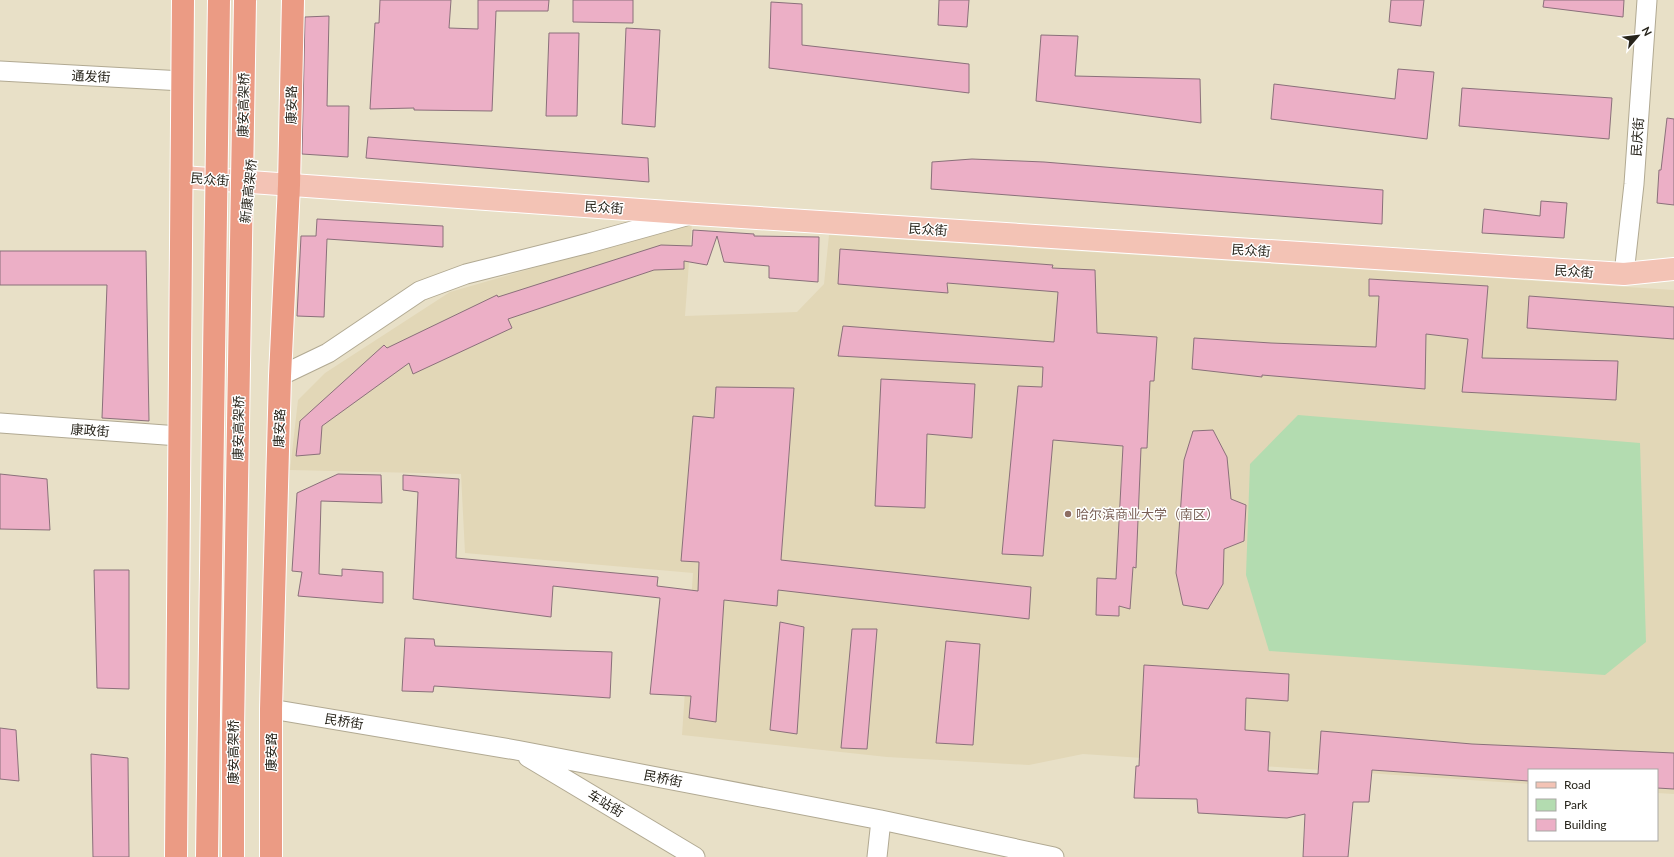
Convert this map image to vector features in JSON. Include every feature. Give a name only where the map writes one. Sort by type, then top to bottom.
[{"type":"highway","points":[[176,857],[183,0]]},
{"type":"highway","points":[[207,0],[205,134],[216,261]]},
{"type":"highway","name":"康安高架桥","points":[[207,857],[216,261],[218,0]]},
{"type":"highway","name":"康安高架桥","points":[[233,857],[233,729],[245,0]]},
{"type":"highway","name":"新康高架桥","points":[[240,262],[254,128],[257,0]]},
{"type":"highway","name":"康安路","points":[[271,857],[271,709],[280,376],[289,185],[293,0]]},
{"type":"main road","name":"民众街","points":[[182,176],[696,214],[1624,274],[1674,269]]},
{"type":"street","name":"民庆街","points":[[1624,274],[1634,184],[1647,0]]},
{"type":"street","name":"通发街","points":[[0,71],[183,81]]},
{"type":"street","points":[[280,376],[328,353],[420,291],[466,274],[696,214]]},
{"type":"street","name":"康政街","points":[[0,423],[179,436]]},
{"type":"street","name":"民桥街","points":[[271,709],[516,750],[881,820],[1054,857]]},
{"type":"street","name":"车站街","points":[[516,750],[695,857]]},
{"type":"street","points":[[878,857],[881,820]]},
{"type":"shaded area","name":"哈尔滨商业大学（南区）","points":[[692,222],[685,316],[797,312],[824,284],[829,235],[1674,290],[1674,794],[1658,793],[1658,769],[1528,769],[1528,784],[1083,754],[1029,765],[887,757],[682,735],[693,573],[465,553],[461,474],[290,470],[298,400],[325,373],[450,292]]},
{"type":"green space","points":[[1298,415],[1640,443],[1646,642],[1605,675],[1269,651],[1246,575],[1250,464]]},
{"type":"building","points":[[380,0],[451,0],[449,28],[478,29],[478,0],[549,0],[548,11],[496,11],[492,111],[414,110],[414,108],[370,109],[375,23],[379,23]]},
{"type":"building","points":[[573,0],[633,0],[633,23],[573,22]]},
{"type":"building","points":[[939,0],[969,0],[967,27],[938,25]]},
{"type":"building","points":[[1391,0],[1424,0],[1421,26],[1389,22]]},
{"type":"building","points":[[1544,0],[1624,0],[1623,17],[1543,7]]},
{"type":"building","points":[[771,2],[802,4],[802,45],[969,64],[969,93],[769,68]]},
{"type":"building","points":[[329,16],[327,106],[349,106],[348,157],[302,154],[305,17]]},
{"type":"building","points":[[626,28],[660,30],[655,127],[622,124]]},
{"type":"building","points":[[549,33],[579,33],[577,116],[546,116]]},
{"type":"building","points":[[1041,35],[1078,36],[1075,76],[1200,79],[1201,123],[1036,101]]},
{"type":"building","points":[[1398,69],[1434,72],[1427,139],[1271,119],[1274,84],[1395,99]]},
{"type":"building","points":[[1462,88],[1612,98],[1609,139],[1459,126]]},
{"type":"building","points":[[1667,118],[1674,119],[1674,205],[1657,203],[1659,170],[1661,170]]},
{"type":"building","points":[[368,137],[648,158],[649,182],[366,158]]},
{"type":"building","points":[[972,159],[1044,162],[1383,190],[1382,224],[931,189],[932,162]]},
{"type":"building","points":[[1541,201],[1567,203],[1564,238],[1482,233],[1484,209],[1540,216]]},
{"type":"building","points":[[317,219],[443,226],[443,247],[327,239],[324,317],[297,316],[301,236],[316,236]]},
{"type":"building","points":[[693,230],[754,234],[754,236],[819,237],[818,282],[769,278],[769,266],[724,262],[717,236],[707,265],[684,261],[684,269],[654,270],[508,319],[512,328],[413,374],[409,363],[322,426],[320,454],[296,456],[300,421],[384,345],[387,348],[497,295],[498,297],[661,245],[692,246]]},
{"type":"building","points":[[840,249],[1053,265],[1052,268],[1095,270],[1097,333],[1157,337],[1154,381],[1150,381],[1147,448],[1141,448],[1136,568],[1133,567],[1130,609],[1119,606],[1119,616],[1096,615],[1097,578],[1116,579],[1123,446],[1053,440],[1043,556],[1002,554],[1018,386],[1042,387],[1043,367],[838,356],[843,326],[1054,342],[1058,292],[947,283],[948,293],[838,284]]},
{"type":"building","points":[[0,251],[146,251],[149,421],[102,418],[107,285],[0,285]]},
{"type":"building","points":[[1369,279],[1488,286],[1482,358],[1618,361],[1616,400],[1462,392],[1468,339],[1426,334],[1425,389],[1262,375],[1262,377],[1192,369],[1194,338],[1376,347],[1379,296],[1369,296]]},
{"type":"building","points":[[1529,296],[1674,307],[1674,339],[1527,328]]},
{"type":"building","points":[[881,379],[975,384],[972,438],[927,434],[925,508],[875,506]]},
{"type":"building","points":[[716,387],[794,388],[781,560],[1031,587],[1029,619],[778,590],[777,606],[724,600],[716,722],[689,718],[691,696],[650,694],[660,598],[553,586],[551,617],[413,599],[418,492],[403,490],[403,475],[459,479],[456,558],[658,577],[657,586],[698,591],[699,562],[681,561],[693,416],[714,418]]},
{"type":"building","points":[[1213,430],[1227,457],[1231,499],[1246,505],[1244,541],[1224,549],[1223,584],[1208,609],[1183,605],[1176,573],[1184,460],[1193,431]]},
{"type":"building","points":[[0,474],[47,479],[50,530],[0,529]]},
{"type":"building","points":[[338,474],[381,475],[382,503],[321,501],[319,574],[342,576],[342,569],[383,572],[383,603],[298,596],[302,572],[292,571],[297,493]]},
{"type":"building","points":[[94,570],[129,570],[129,689],[97,688]]},
{"type":"building","points":[[780,622],[804,627],[797,734],[770,730]]},
{"type":"building","points":[[852,629],[877,629],[867,749],[841,748]]},
{"type":"building","points":[[405,638],[434,639],[435,646],[612,652],[610,698],[434,686],[433,692],[402,691]]},
{"type":"building","points":[[946,641],[980,644],[973,745],[936,743]]},
{"type":"building","points":[[1144,665],[1289,674],[1288,701],[1246,698],[1245,730],[1270,732],[1268,771],[1318,774],[1321,731],[1472,744],[1674,753],[1674,789],[1658,788],[1658,769],[1528,769],[1528,781],[1372,770],[1369,802],[1353,802],[1348,857],[1303,857],[1305,814],[1287,818],[1198,813],[1197,799],[1134,798],[1136,766],[1139,766]]},
{"type":"building","points":[[0,728],[16,730],[19,781],[0,779]]},
{"type":"building","points":[[91,754],[128,758],[129,857],[93,857]]},
{"type":"place","name":"哈尔滨商业大学（南区）","points":[[1068,514]]}]
